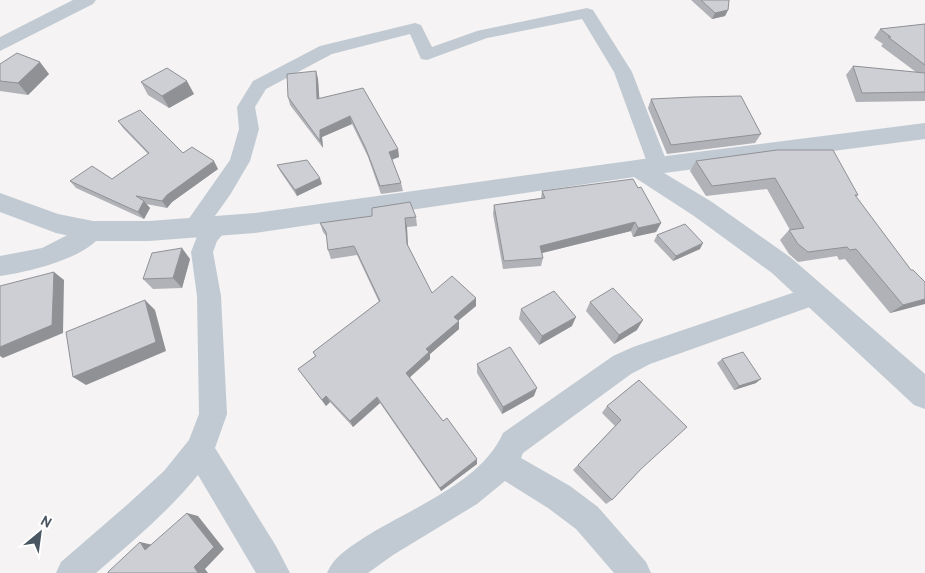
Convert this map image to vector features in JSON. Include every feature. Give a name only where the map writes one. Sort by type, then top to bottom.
[{"type":"street","points":[[0,45],[88,0]]},
{"type":"street","points":[[72,573],[139,515],[174,481],[200,449],[213,414],[208,296],[202,252],[208,236],[206,226],[223,189],[240,160],[250,130],[246,107],[259,85],[326,50],[415,28],[427,55],[483,34],[587,14],[623,72],[648,166],[781,265],[925,394]]},
{"type":"street","points":[[0,202],[56,222],[93,231],[150,231],[255,223],[648,166],[925,131]]},
{"type":"street","points":[[0,266],[25,263],[50,256],[73,245],[93,231]]},
{"type":"street","points":[[344,573],[363,555],[455,500],[503,463],[513,443],[622,365],[668,345],[816,295]]},
{"type":"street","points":[[200,449],[212,475],[258,544],[274,573]]},
{"type":"street","points":[[503,463],[559,496],[587,518],[635,573]]},
{"type":"building","points":[[701,0],[729,0],[728,10],[715,13]]},
{"type":"building","points":[[925,24],[925,65],[880,29]]},
{"type":"building","points":[[17,53],[40,62],[18,83],[0,81],[0,64]]},
{"type":"building","points":[[853,66],[925,73],[925,92],[862,93]]},
{"type":"building","points":[[167,68],[187,81],[162,96],[141,82]]},
{"type":"building","points":[[316,71],[317,99],[363,88],[398,149],[389,152],[401,183],[380,186],[366,149],[350,116],[320,130],[320,141],[288,97],[287,74]]},
{"type":"building","points":[[741,96],[761,134],[671,145],[651,99],[694,97]]},
{"type":"building","points":[[140,110],[183,153],[192,147],[214,161],[167,195],[162,201],[136,196],[144,201],[138,212],[70,181],[92,166],[112,179],[149,153],[118,121]]},
{"type":"building","points":[[777,150],[833,150],[858,195],[855,195],[911,270],[925,282],[925,299],[903,305],[856,249],[850,250],[847,247],[808,252],[798,244],[789,230],[804,228],[775,178],[712,186],[696,161]]},
{"type":"building","points":[[307,160],[320,178],[295,190],[277,165]]},
{"type":"building","points":[[633,179],[638,188],[641,187],[661,223],[638,228],[635,222],[540,246],[543,258],[504,261],[494,205],[545,198],[542,191]]},
{"type":"building","points":[[410,202],[416,217],[405,218],[407,244],[432,293],[452,276],[476,298],[454,317],[459,321],[426,349],[429,352],[406,373],[443,421],[447,418],[477,459],[440,488],[377,397],[350,421],[326,396],[322,400],[298,369],[316,356],[313,352],[380,301],[354,246],[328,250],[326,232],[320,223],[372,216],[372,208]]},
{"type":"building","points":[[685,224],[703,243],[676,256],[657,235]]},
{"type":"building","points":[[182,248],[173,278],[143,279],[152,253]]},
{"type":"building","points":[[54,272],[52,325],[0,347],[0,286]]},
{"type":"building","points":[[613,288],[643,320],[619,335],[590,302]]},
{"type":"building","points":[[554,291],[576,317],[542,336],[521,309]]},
{"type":"building","points":[[145,300],[156,342],[73,377],[66,332]]},
{"type":"building","points":[[510,347],[537,388],[503,407],[477,364]]},
{"type":"building","points":[[743,352],[761,379],[739,386],[722,359]]},
{"type":"building","points":[[639,380],[687,427],[641,469],[612,500],[578,465],[621,420],[607,406]]},
{"type":"building","points":[[187,513],[214,547],[194,567],[198,573],[108,573],[140,542],[145,550]]}]
